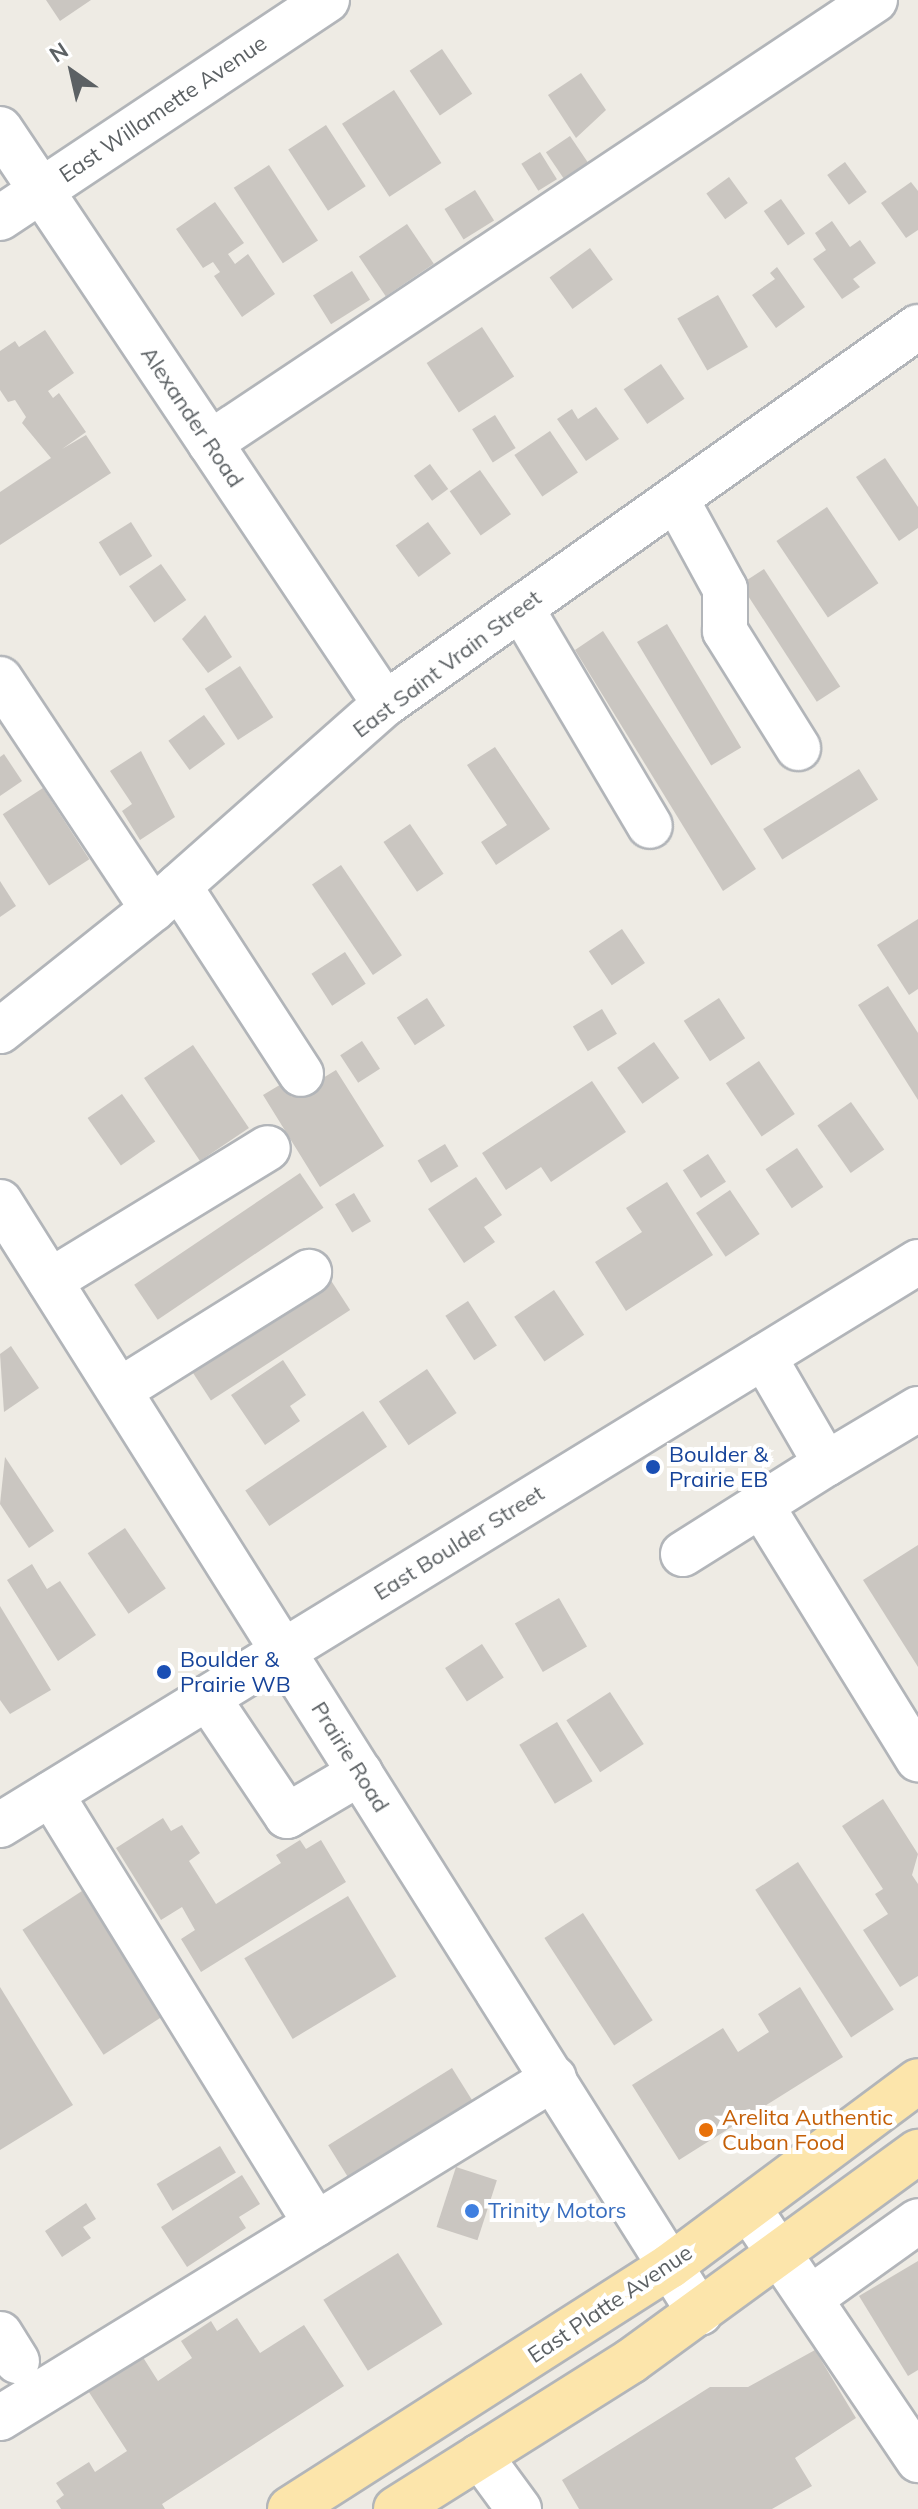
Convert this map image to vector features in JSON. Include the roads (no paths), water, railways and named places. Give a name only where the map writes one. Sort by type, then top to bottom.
[{"type":"main road","name":"East Platte Avenue","points":[[290,2509],[670,2266],[918,2081]]},
{"type":"main road","points":[[396,2509],[700,2313],[918,2152]]},
{"type":"street","name":"East Willamette Avenue","points":[[0,218],[327,0]]},
{"type":"street","points":[[210,443],[875,0]]},
{"type":"street","name":"Alexander Road","points":[[0,129],[385,704]]},
{"type":"street","name":"East Saint Vrain Street","points":[[0,1031],[166,898],[385,704],[918,327]]},
{"type":"street","points":[[676,499],[725,589],[725,631],[798,748]]},
{"type":"street","points":[[521,608],[650,826]]},
{"type":"street","points":[[0,679],[301,1074]]},
{"type":"street","points":[[50,1281],[268,1148]]},
{"type":"street","name":"Prairie Road","points":[[0,1202],[700,2313]]},
{"type":"street","name":"East Boulder Street","points":[[0,1825],[918,1262]]},
{"type":"street","points":[[120,1390],[309,1272]]},
{"type":"street","points":[[764,1357],[826,1464]]},
{"type":"street","points":[[683,1554],[918,1409]]},
{"type":"street","points":[[761,1505],[918,1759]]},
{"type":"street","points":[[208,1698],[287,1816],[360,1773]]},
{"type":"street","points":[[51,1794],[316,2224]]},
{"type":"street","points":[[0,2418],[554,2078]]},
{"type":"street","points":[[749,2209],[782,2251],[918,2460]]},
{"type":"street","points":[[812,2297],[918,2221]]},
{"type":"street","points":[[480,2456],[519,2509]]},
{"type":"place","name":"Boulder & Prairie EB","points":[[653,1467]]},
{"type":"place","name":"Boulder & Prairie WB","points":[[164,1672]]},
{"type":"place","name":"Arelita Authentic Cuban Food","points":[[706,2130]]},
{"type":"place","name":"Trinity Motors","points":[[472,2211]]}]
